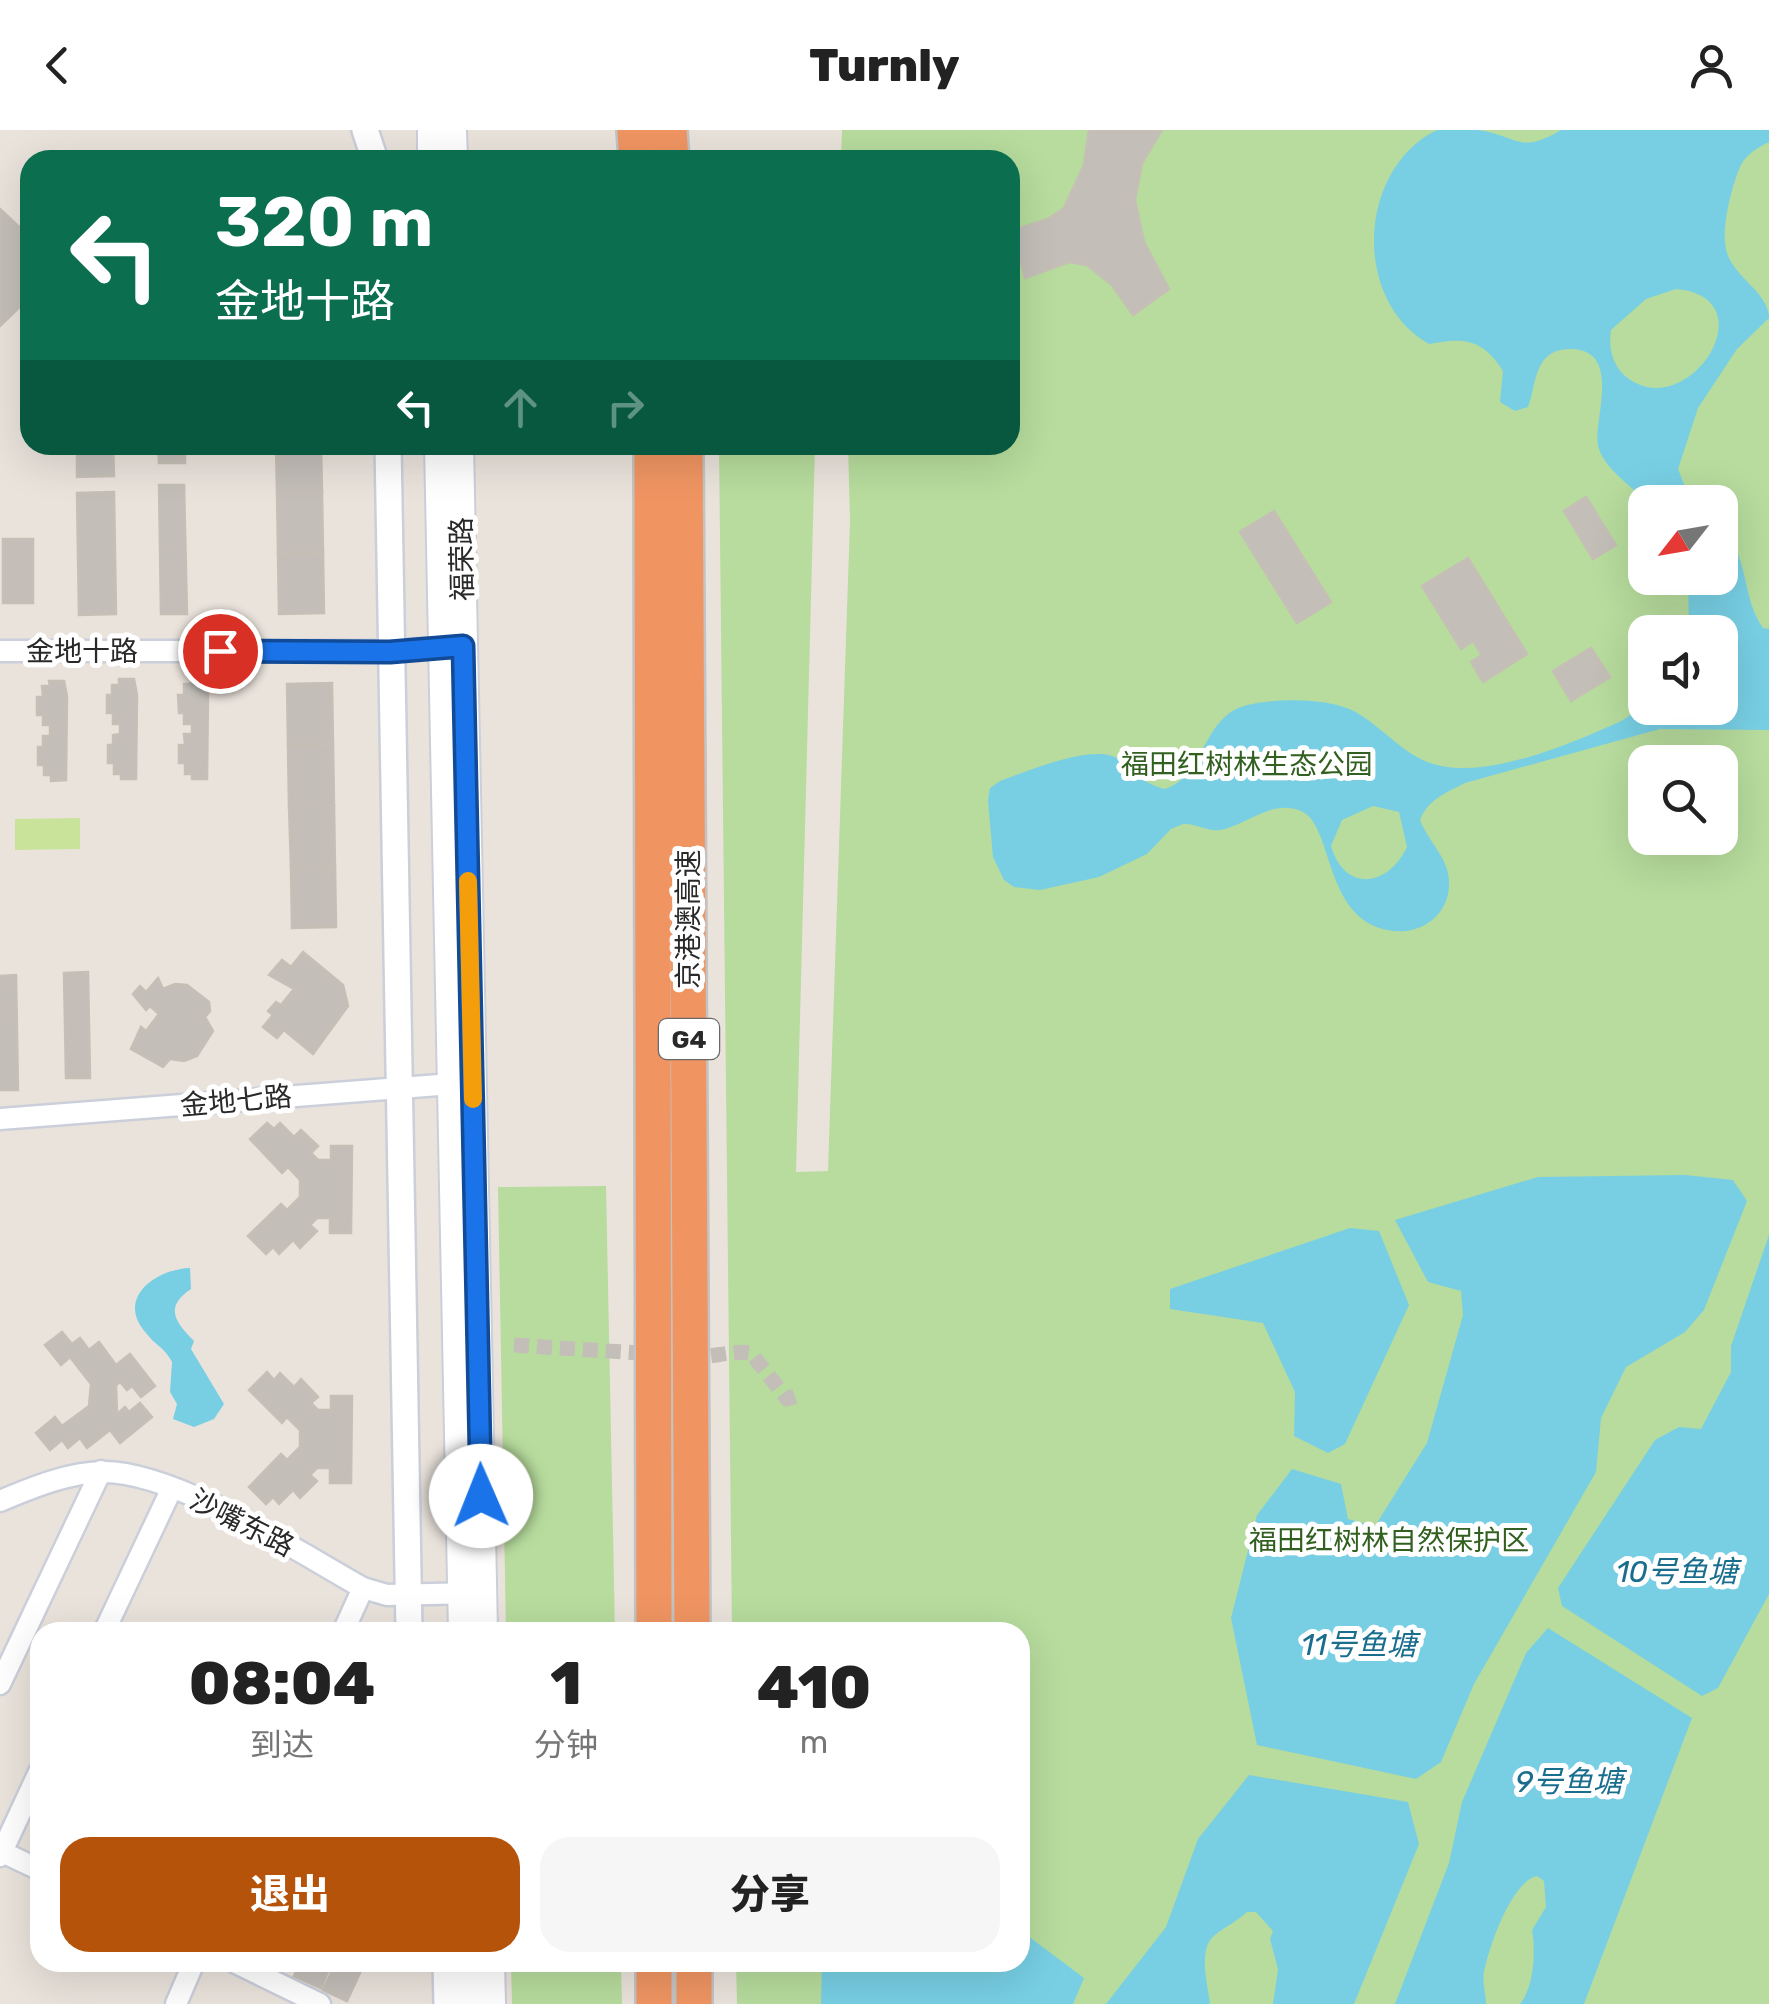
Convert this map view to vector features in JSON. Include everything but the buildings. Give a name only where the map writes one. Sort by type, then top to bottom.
[{"type":"highway","name":"京港澳高速","points":[[652,455],[654,1622]]},
{"type":"highway","name":"京港澳高速","points":[[686,455],[692,1622]]},
{"type":"highway","points":[[654,1972],[654,2004]]},
{"type":"highway","points":[[694,1972],[694,2004]]},
{"type":"main road","name":"福荣路","points":[[440,455],[453,647],[472,1593],[465,1622]]},
{"type":"main road","name":"福荣路","points":[[453,647],[459,455]]},
{"type":"main road","name":"福荣路","points":[[472,1593],[481,1622]]},
{"type":"main road","points":[[469,1993],[483,1972]]},
{"type":"street","points":[[388,455],[409,1622]]},
{"type":"street","name":"金地十路","points":[[0,651],[390,652],[453,647]]},
{"type":"street","name":"金地七路","points":[[0,1119],[462,1084]]},
{"type":"street","points":[[0,1684],[101,1472]]},
{"type":"street","name":"沙嘴东路","points":[[0,1501],[37,1486],[101,1472],[147,1476],[363,1588],[408,1594],[472,1593]]},
{"type":"street","points":[[109,1622],[172,1488]]},
{"type":"street","points":[[347,1622],[363,1588]]},
{"type":"street","points":[[30,1791],[1,1853],[30,1866]]},
{"type":"street","points":[[176,2004],[190,1972]]},
{"type":"street","points":[[254,1972],[320,2004]]},
{"type":"street","points":[[453,1972],[469,1993]]},
{"type":"green space","points":[[842,130],[1769,130],[1769,2004],[737,2004],[736,1972],[1030,1972],[1030,1622],[732,1622],[719,455],[815,455],[796,1172],[828,1171],[850,521],[848,455],[1020,455],[1020,150],[841,150]]},
{"type":"green space","points":[[80,818],[80,849],[15,850],[15,819]]},
{"type":"green space","points":[[606,1186],[615,1622],[506,1622],[498,1187]]},
{"type":"green space","points":[[511,1972],[621,1972],[622,2004],[512,2004]]},
{"type":"water","points":[[1437,130],[1478,130],[1527,143],[1561,130],[1769,130],[1769,142],[1748,155],[1740,167],[1730,198],[1725,244],[1731,262],[1764,301],[1769,318],[1737,349],[1698,408],[1678,469],[1684,485],[1629,485],[1605,461],[1598,445],[1601,372],[1596,360],[1585,352],[1568,349],[1548,356],[1538,370],[1528,407],[1515,411],[1500,402],[1503,371],[1488,352],[1463,341],[1429,344],[1404,324],[1386,297],[1376,267],[1374,235],[1379,203],[1391,173],[1411,148]],"holes":[[[1676,289],[1703,297],[1716,312],[1718,332],[1710,353],[1695,372],[1675,384],[1652,388],[1629,379],[1619,369],[1610,344],[1611,330],[1646,299]]]},
{"type":"water","points":[[1738,554],[1756,615],[1763,628],[1769,629],[1769,730],[1660,729],[1465,783],[1445,794],[1428,807],[1420,820],[1446,865],[1448,893],[1439,913],[1420,927],[1393,931],[1366,922],[1340,890],[1312,820],[1290,808],[1269,810],[1220,830],[1183,824],[1171,829],[1147,854],[1099,877],[1040,890],[1014,887],[1004,880],[993,857],[988,800],[990,788],[1000,781],[1061,760],[1095,754],[1120,760],[1145,781],[1165,789],[1189,772],[1221,721],[1247,705],[1288,700],[1335,704],[1359,714],[1415,756],[1457,768],[1497,765],[1540,754],[1628,716],[1628,725],[1738,725],[1738,615],[1689,615],[1688,595],[1738,595]],"holes":[[[1373,806],[1399,812],[1407,847],[1389,870],[1367,879],[1346,872],[1331,846],[1342,820]]]},
{"type":"water","name":"11号鱼塘","points":[[1685,1175],[1733,1180],[1747,1201],[1704,1310],[1685,1332],[1626,1367],[1601,1418],[1596,1472],[1474,1684],[1441,1762],[1416,1779],[1257,1745],[1231,1618],[1257,1515],[1292,1469],[1341,1484],[1348,1519],[1375,1526],[1427,1443],[1463,1315],[1461,1291],[1428,1282],[1395,1220],[1538,1177]]},
{"type":"water","points":[[1350,1228],[1379,1231],[1409,1305],[1345,1444],[1328,1453],[1294,1436],[1295,1392],[1263,1323],[1170,1309],[1170,1289]]},
{"type":"water","name":"10号鱼塘","points":[[1769,1235],[1769,1594],[1718,1688],[1702,1696],[1562,1606],[1558,1588],[1655,1440],[1679,1427],[1701,1429],[1731,1372],[1731,1346]]},
{"type":"water","points":[[190,1268],[191,1289],[177,1302],[175,1315],[194,1341],[191,1349],[224,1404],[214,1419],[194,1427],[173,1419],[177,1404],[170,1392],[172,1362],[146,1333],[135,1308],[137,1297],[153,1280]]},
{"type":"water","name":"9号鱼塘","points":[[1548,1628],[1692,1718],[1584,2004],[1520,2004],[1533,1968],[1532,1930],[1546,1907],[1544,1881],[1537,1876],[1518,1890],[1496,1932],[1484,1972],[1486,2004],[1395,2004],[1449,1863],[1462,1802],[1526,1653]]},
{"type":"water","points":[[1249,1775],[1408,1802],[1419,1844],[1354,2004],[1273,2004],[1278,1969],[1270,1939],[1273,1931],[1256,1912],[1247,1912],[1215,1935],[1206,1949],[1210,2004],[1106,2004],[1166,1927],[1198,1839]]},
{"type":"water","points":[[1030,1938],[1084,1978],[1073,2004],[821,2004],[822,1972],[1030,1972]]},
{"type":"tunnel","points":[[514,1345],[655,1354]]},
{"type":"tunnel","points":[[688,1357],[751,1353],[787,1399],[799,1395]]},
{"type":"slow traffic","points":[[468,881],[473,1099]]},
{"type":"route","points":[[220,651],[390,652],[463,646],[481,1496]]},
{"type":"park label","name":"福田红树林生态公园","points":[[1247,764]]},
{"type":"park label","name":"福田红树林自然保护区","points":[[1389,1540]]}]
